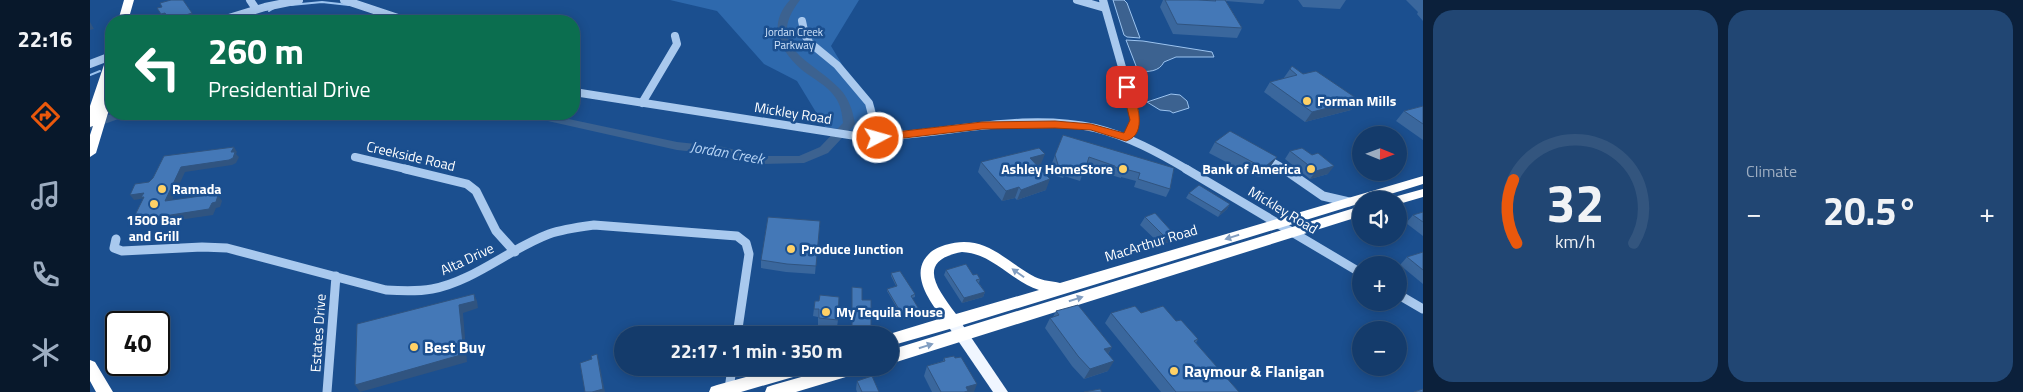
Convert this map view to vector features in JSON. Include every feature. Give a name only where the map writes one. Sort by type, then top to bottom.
[{"type":"highway","points":[[125,15],[129,0]]},
{"type":"highway","points":[[132,15],[136,0]]},
{"type":"highway","points":[[90,153],[105,84]]},
{"type":"highway","points":[[90,123],[105,98]]},
{"type":"highway","name":"MacArthur Road","points":[[899,337],[1423,180]]},
{"type":"highway","points":[[1407,197],[1423,192]]},
{"type":"highway","points":[[899,354],[1352,214]]},
{"type":"highway","points":[[953,322],[929,286],[926,272],[936,255],[958,246],[981,248],[994,254],[1035,283],[1063,288]]},
{"type":"highway","points":[[90,366],[105,392]]},
{"type":"highway","points":[[723,390],[772,376]]},
{"type":"highway","points":[[773,392],[827,376]]},
{"type":"main road","points":[[953,322],[1001,392]]},
{"type":"street","points":[[250,0],[256,9]]},
{"type":"street","points":[[238,15],[299,0]]},
{"type":"street","points":[[344,0],[389,15]]},
{"type":"street","points":[[1077,0],[1104,4],[1135,113],[1134,126],[1126,138]]},
{"type":"street","points":[[802,20],[805,35],[809,42],[837,65],[869,103],[878,138]]},
{"type":"street","points":[[642,103],[677,44],[676,36]]},
{"type":"street","points":[[91,62],[105,60]]},
{"type":"street","name":"Mickley Road","points":[[580,93],[862,137],[878,138],[974,126],[1062,124],[1091,127],[1126,138],[1159,154],[1352,267]]},
{"type":"street","points":[[1253,152],[1287,171],[1318,195],[1332,201],[1349,202]]},
{"type":"street","name":"Creekside Road","points":[[355,157],[467,184],[476,191],[496,231],[515,252]]},
{"type":"street","points":[[1318,195],[1321,204],[1319,211]]},
{"type":"street","name":"Alta Drive","points":[[116,239],[113,246],[116,250],[227,248],[386,290],[423,292],[451,285],[468,278],[548,234],[575,228],[594,225],[737,236],[746,243],[749,254],[738,326]]},
{"type":"street","name":"Estates Drive","points":[[327,392],[336,276]]},
{"type":"street","points":[[1407,300],[1423,309]]},
{"type":"street","points":[[723,390],[729,376]]},
{"type":"green space","name":"Jordan Creek Parkway","points":[[670,0],[859,0],[831,46],[843,66],[869,97],[875,108],[878,127],[871,128],[871,131],[867,133],[825,127],[797,81],[764,64],[717,11]]},
{"type":"shaded area","points":[[1113,0],[1124,0],[1127,3],[1140,38],[1124,35]]},
{"type":"shaded area","points":[[1126,40],[1212,52],[1214,57],[1176,57],[1164,62],[1156,70],[1138,71]]},
{"type":"shaded area","points":[[1171,94],[1180,95],[1187,101],[1189,108],[1173,113],[1160,110],[1147,102]]},
{"type":"building","points":[[171,0],[183,0],[192,13],[186,15],[161,14],[157,8],[162,7],[160,3]]},
{"type":"building","points":[[1165,0],[1225,0],[1242,28],[1177,24]]},
{"type":"building","points":[[1292,66],[1303,74],[1316,71],[1359,100],[1312,112],[1270,82],[1297,75],[1290,69]]},
{"type":"building","points":[[1423,106],[1423,124],[1404,111]]},
{"type":"building","points":[[1230,131],[1277,157],[1266,166],[1258,165],[1215,142]]},
{"type":"building","points":[[1063,135],[1174,168],[1170,189],[1138,179],[1140,173],[1125,169],[1124,171],[1089,157],[1084,173],[1067,168],[1066,170],[1059,168],[1055,155]]},
{"type":"building","name":"Ramada","points":[[234,147],[231,152],[235,152],[233,158],[229,160],[181,167],[165,201],[218,195],[216,202],[212,203],[209,209],[132,221],[144,197],[141,197],[144,193],[130,195],[135,184],[149,182],[164,156]]},
{"type":"building","points":[[1039,148],[1045,154],[1030,158],[1050,179],[1021,190],[1019,187],[1006,191],[981,162]]},
{"type":"building","points":[[1302,148],[1312,155],[1318,153],[1334,166],[1316,171],[1290,151]]},
{"type":"building","points":[[1199,185],[1230,204],[1221,212],[1189,193]]},
{"type":"building","points":[[1423,212],[1423,222],[1413,215]]},
{"type":"building","points":[[1155,213],[1174,234],[1164,236],[1145,217]]},
{"type":"building","name":"Produce Junction","points":[[768,217],[820,221],[816,266],[761,260]]},
{"type":"building","points":[[1423,252],[1423,270],[1407,257]]},
{"type":"building","points":[[966,264],[973,275],[977,274],[980,279],[976,280],[985,292],[964,298],[946,270]]},
{"type":"building","points":[[900,271],[915,294],[911,296],[922,314],[904,318],[887,289],[897,286],[891,273]]},
{"type":"building","points":[[852,287],[862,288],[862,300],[871,300],[871,326],[852,326]]},
{"type":"building","name":"Best Buy","points":[[474,294],[475,301],[459,305],[464,354],[355,385],[357,324]]},
{"type":"building","name":"My Tequila House","points":[[820,295],[839,297],[838,320],[819,318],[819,309],[814,309],[815,301],[819,301]]},
{"type":"building","points":[[1078,305],[1112,347],[1104,349],[1114,361],[1090,369],[1050,318],[1059,315],[1056,311]]},
{"type":"building","name":"Raymour & Flanigan","points":[[1135,306],[1141,313],[1163,306],[1176,321],[1181,320],[1198,339],[1194,341],[1239,392],[1176,392],[1111,313]]},
{"type":"building","points":[[597,354],[603,389],[585,392],[580,363],[592,359],[591,356]]},
{"type":"building","points":[[954,356],[955,358],[961,357],[977,384],[966,387],[968,391],[964,392],[941,392],[927,366],[945,361],[944,358]]},
{"type":"building","points":[[872,376],[879,392],[862,392],[857,381]]},
{"type":"building","points":[[1100,389],[1102,392],[1084,392]]},
{"type":"waterway","name":"Jordan Creek","points":[[558,120],[677,146],[724,151],[757,160],[800,160],[824,150],[849,124],[848,115],[836,91],[798,61],[786,44],[783,36],[783,17],[787,8],[795,0]]},
{"type":"waterway","points":[[291,5],[322,2],[349,5]]},
{"type":"waterway","points":[[269,11],[274,8]]},
{"type":"waterway","points":[[90,75],[100,71]]},
{"type":"waterway","name":"Jordan Creek","points":[[90,125],[105,120]]},
{"type":"place","name":"Forman Mills","points":[[1307,101]]},
{"type":"place","name":"Ashley HomeStore","points":[[1123,169]]},
{"type":"place","name":"Bank of America","points":[[1311,169]]},
{"type":"place","name":"Ramada","points":[[162,189]]},
{"type":"place","name":"1500 Bar and Grill","points":[[154,204]]},
{"type":"place","name":"Produce Junction","points":[[791,249]]},
{"type":"place","name":"My Tequila House","points":[[826,312]]},
{"type":"place","name":"Best Buy","points":[[414,347]]},
{"type":"place","name":"Raymour & Flanigan","points":[[1174,371]]},
{"type":"route","points":[[878,138],[956,128],[1055,124],[1091,127],[1112,132],[1126,138],[1131,132],[1135,120],[1135,113],[1127,87]]}]
